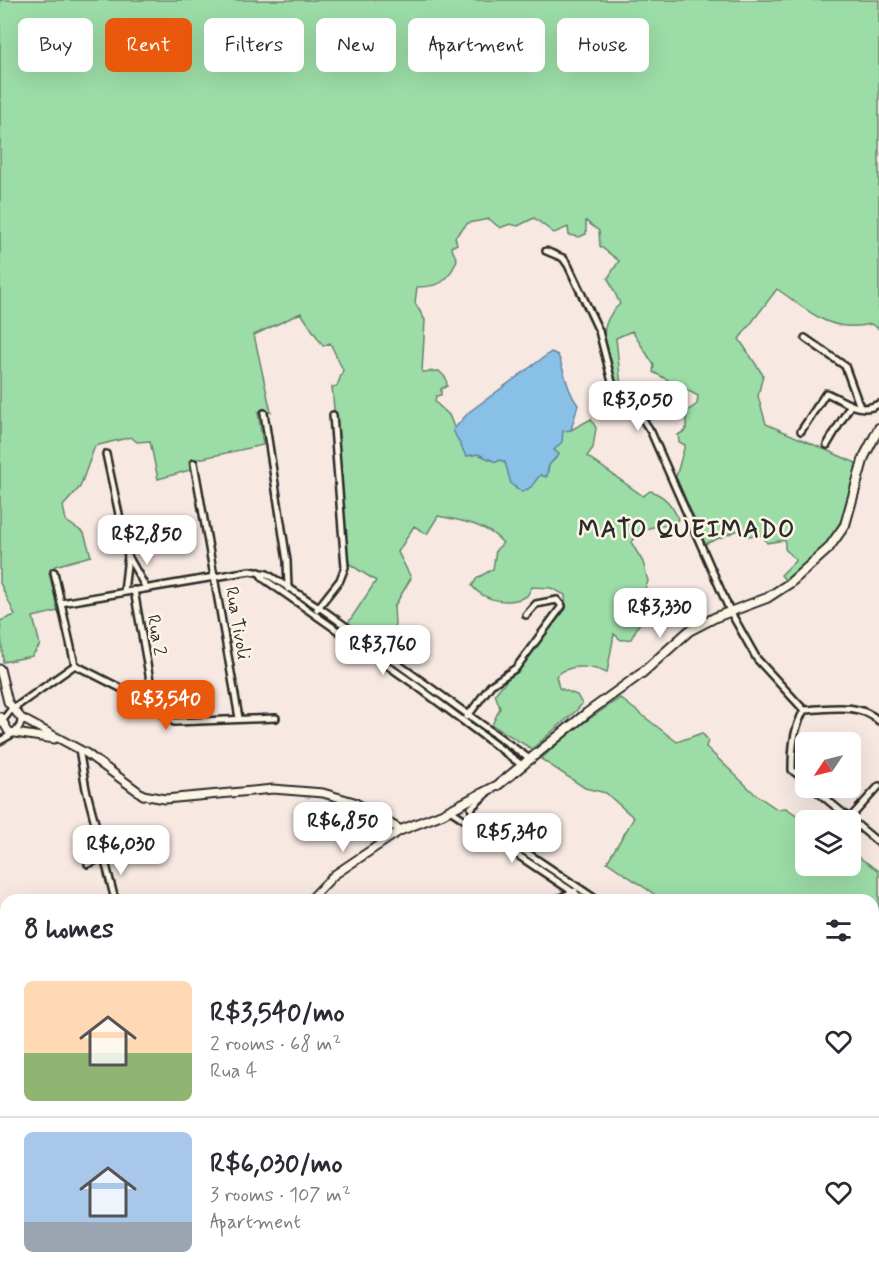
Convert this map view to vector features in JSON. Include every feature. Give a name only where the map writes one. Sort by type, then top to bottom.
[{"type":"main road","points":[[401,830],[450,810],[492,788],[531,760],[587,712],[642,673],[689,631],[730,611],[778,592],[833,544],[845,525],[864,457],[879,428]]},
{"type":"street","points":[[546,251],[563,258],[573,275],[599,331],[613,386],[642,418],[651,432],[730,611],[757,659],[804,710],[849,708],[870,712],[879,721]]},
{"type":"street","points":[[805,338],[845,366],[860,407]]},
{"type":"street","points":[[801,431],[826,393],[850,406],[879,404]]},
{"type":"street","points":[[826,445],[850,406]]},
{"type":"street","points":[[264,413],[288,591]]},
{"type":"street","points":[[314,612],[340,580],[345,567],[333,415]]},
{"type":"street","points":[[106,454],[128,556],[146,588]]},
{"type":"street","name":"Rua Tivoli","points":[[194,463],[239,718]]},
{"type":"street","points":[[124,592],[128,556]]},
{"type":"street","points":[[61,603],[250,571],[259,572],[465,721],[523,766]]},
{"type":"street","points":[[54,572],[75,665]]},
{"type":"street","name":"Rua 2","points":[[134,590],[155,710]]},
{"type":"street","points":[[288,591],[319,607],[531,760]]},
{"type":"street","points":[[465,721],[491,685],[516,668],[562,606],[557,600],[539,603],[526,615]]},
{"type":"street","points":[[75,665],[138,697],[174,722],[276,718]]},
{"type":"street","points":[[60,740],[14,734],[5,729],[0,721],[12,709],[75,665]]},
{"type":"street","points":[[0,669],[5,695],[12,709],[21,718],[79,749],[147,796],[165,799],[273,789],[323,793],[354,802],[401,830],[334,875],[316,894]]},
{"type":"street","points":[[418,687],[423,681]]},
{"type":"street","points":[[138,697],[150,684]]},
{"type":"street","points":[[795,772],[792,770],[794,730],[804,710]]},
{"type":"street","points":[[0,741],[14,734],[21,724],[21,718]]},
{"type":"street","points":[[79,749],[86,789],[113,894]]},
{"type":"street","points":[[857,810],[879,786]]},
{"type":"street","points":[[492,788],[471,808],[474,817],[588,894]]},
{"type":"street","points":[[825,798],[840,810]]},
{"type":"street","points":[[450,810],[577,894]]},
{"type":"street","points":[[861,827],[879,843]]},
{"type":"street","points":[[88,864],[104,857]]},
{"type":"street","points":[[569,894],[579,888]]},
{"type":"green space","points":[[0,0],[879,0],[879,329],[871,324],[843,326],[832,323],[810,312],[777,289],[739,339],[763,375],[758,396],[766,424],[856,463],[847,504],[836,531],[817,553],[786,581],[781,575],[796,560],[785,549],[785,540],[767,543],[762,535],[746,536],[741,529],[705,544],[676,477],[685,445],[679,442],[678,435],[686,430],[686,412],[697,404],[698,396],[653,372],[654,365],[632,331],[616,338],[622,396],[616,391],[604,334],[611,314],[620,304],[608,278],[619,261],[600,246],[599,231],[586,221],[586,234],[579,237],[569,235],[568,227],[554,233],[534,218],[518,226],[510,224],[500,228],[489,219],[468,223],[455,237],[457,244],[451,247],[457,260],[450,274],[442,282],[432,286],[417,287],[415,303],[425,320],[422,372],[439,371],[446,378],[447,386],[441,389],[441,395],[436,396],[435,402],[449,415],[466,456],[478,454],[496,462],[500,460],[504,462],[516,489],[527,490],[540,475],[547,476],[549,465],[559,455],[554,450],[563,430],[571,430],[591,419],[596,428],[593,448],[587,456],[643,496],[650,491],[660,495],[671,505],[678,519],[673,527],[649,528],[631,542],[643,562],[648,581],[641,601],[640,622],[631,639],[621,640],[614,634],[607,673],[574,667],[556,676],[559,688],[577,695],[582,704],[532,749],[492,725],[500,708],[495,694],[566,609],[565,595],[551,588],[532,587],[527,596],[506,601],[491,599],[477,591],[472,586],[477,578],[493,569],[496,550],[503,543],[489,531],[438,516],[427,534],[414,526],[398,552],[411,578],[394,607],[395,625],[380,645],[348,623],[376,581],[348,563],[332,387],[337,386],[343,370],[330,343],[323,346],[301,313],[254,335],[271,412],[258,412],[263,445],[189,461],[190,470],[158,479],[150,441],[137,442],[131,437],[95,446],[80,487],[63,506],[66,521],[84,533],[91,556],[55,566],[49,573],[58,611],[33,617],[40,645],[32,656],[3,662],[0,621],[15,615],[0,583]]},
{"type":"green space","points":[[620,698],[677,742],[702,733],[708,740],[706,747],[755,794],[777,809],[786,808],[795,814],[795,876],[861,876],[861,859],[879,871],[879,894],[654,894],[607,862],[634,818],[606,793],[585,788],[541,759],[573,730]]},
{"type":"water","points":[[551,352],[558,355],[569,388],[578,405],[571,430],[563,431],[562,442],[554,450],[559,454],[549,465],[546,477],[540,475],[531,487],[522,492],[511,484],[505,462],[500,460],[496,462],[478,454],[466,456],[453,430],[469,412]]},
{"type":"district","name":"MATO QUEIMADO","points":[[687,529]]}]
